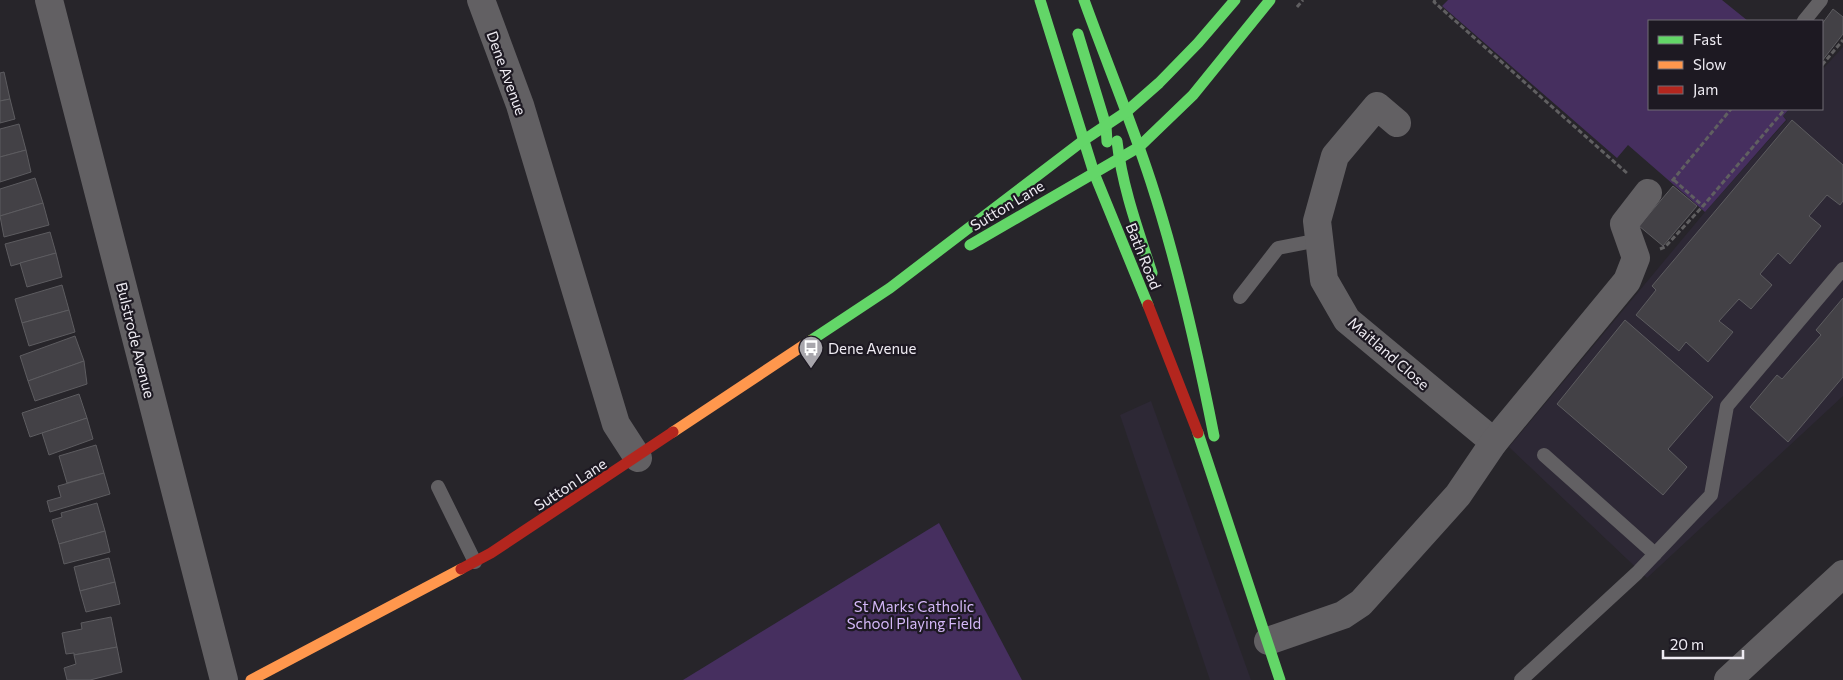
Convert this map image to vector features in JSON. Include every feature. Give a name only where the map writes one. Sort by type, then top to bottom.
[{"type":"main road","name":"Bath Road","points":[[1040,0],[1094,173],[1186,396],[1229,521],[1280,680]]},
{"type":"main road","name":"Bath Road","points":[[1084,0],[1139,147],[1163,222],[1204,383],[1229,521]]},
{"type":"main road","name":"Sutton Lane","points":[[250,680],[491,553],[638,458],[890,288],[1084,140],[1126,112],[1159,83],[1198,43],[1235,0]]},
{"type":"main road","name":"Sutton Lane","points":[[890,288],[1001,228],[1046,199],[1139,147],[1193,95],[1270,0]]},
{"type":"main road","points":[[1075,26],[1106,126],[1108,141],[1105,157],[1094,173]]},
{"type":"main road","points":[[1126,112],[1117,128],[1119,159],[1157,289]]},
{"type":"main road","points":[[1166,317],[1186,396]]},
{"type":"street","name":"Bulstrode Avenue","points":[[48,0],[224,680]]},
{"type":"street","name":"Dene Avenue","points":[[481,0],[520,105],[616,424],[638,458]]},
{"type":"street","name":"Maitland Close","points":[[1397,123],[1377,106],[1335,156],[1316,221],[1324,280],[1347,320],[1494,442]]},
{"type":"street","points":[[1268,641],[1343,614],[1361,603],[1458,495],[1494,442],[1627,280],[1636,258],[1624,224],[1648,193]]},
{"type":"street","points":[[1728,680],[1843,574]]},
{"type":"lane","points":[[1805,20],[1821,0]]},
{"type":"lane","points":[[1240,297],[1278,248],[1319,240]]},
{"type":"lane","points":[[1521,680],[1655,554],[1711,495],[1727,406],[1843,269]]},
{"type":"lane","points":[[1544,456],[1655,554]]},
{"type":"lane","points":[[438,487],[474,562]]},
{"type":"path","points":[[1435,0],[1434,2],[1617,163],[1648,193],[1674,180],[1730,110]]},
{"type":"path","points":[[1823,64],[1843,40]]},
{"type":"path","points":[[1636,258],[1664,247],[1703,206],[1784,110]]},
{"type":"path","points":[[1674,180],[1703,206]]},
{"type":"shaded area","points":[[1843,47],[1843,396],[1647,578],[1509,447],[1705,212],[1787,120],[1783,116],[1788,110],[1823,110],[1823,69]]},
{"type":"shaded area","points":[[1151,401],[1251,680],[1210,680],[1120,415]]},
{"type":"green space","points":[[1448,0],[1722,0],[1747,20],[1648,20],[1648,110],[1788,110],[1783,116],[1786,120],[1705,212],[1628,145],[1617,158],[1442,6]]},
{"type":"green space","name":"St Marks Catholic School Playing Field","points":[[939,523],[1022,680],[683,680]]},
{"type":"building","points":[[1833,9],[1843,17],[1843,34],[1823,60],[1823,23]]},
{"type":"building","points":[[4,72],[10,99],[0,101],[0,73]]},
{"type":"building","points":[[10,99],[15,119],[0,123],[0,101]]},
{"type":"building","points":[[1792,120],[1843,165],[1843,201],[1840,205],[1827,195],[1809,216],[1821,226],[1790,264],[1778,253],[1760,274],[1772,285],[1751,309],[1739,299],[1719,321],[1733,332],[1708,362],[1686,342],[1679,351],[1636,315],[1656,290],[1652,286]]},
{"type":"building","points":[[19,124],[26,150],[0,157],[0,129]]},
{"type":"building","points":[[26,150],[31,172],[0,182],[0,157]]},
{"type":"building","points":[[35,178],[43,203],[0,216],[0,189]]},
{"type":"building","points":[[1673,186],[1697,206],[1663,246],[1639,226]]},
{"type":"building","points":[[43,203],[49,225],[4,237],[0,216]]},
{"type":"building","points":[[50,232],[56,253],[11,266],[5,244]]},
{"type":"building","points":[[56,253],[62,277],[27,287],[20,263]]},
{"type":"building","points":[[62,285],[69,310],[22,323],[15,299]]},
{"type":"building","points":[[1843,298],[1843,377],[1788,442],[1750,407],[1777,375],[1782,379],[1821,335],[1816,330]]},
{"type":"building","points":[[69,310],[75,332],[29,346],[22,323]]},
{"type":"building","points":[[1625,320],[1713,397],[1668,449],[1687,467],[1663,495],[1557,404]]},
{"type":"building","points":[[75,336],[84,361],[28,381],[20,356]]},
{"type":"building","points":[[84,361],[87,384],[35,401],[28,381]]},
{"type":"building","points":[[79,394],[87,418],[30,437],[22,413]]},
{"type":"building","points":[[87,418],[93,439],[49,455],[42,433]]},
{"type":"building","points":[[96,445],[104,473],[67,483],[59,456]]},
{"type":"building","points":[[104,473],[110,494],[50,512],[47,501],[61,497],[58,486]]},
{"type":"building","points":[[97,503],[105,531],[59,544],[52,520],[62,517],[61,513]]},
{"type":"building","points":[[105,531],[110,552],[64,564],[59,544]]},
{"type":"building","points":[[109,558],[115,582],[80,591],[74,567]]},
{"type":"building","points":[[115,582],[120,604],[86,612],[80,591]]},
{"type":"building","points":[[111,617],[117,647],[74,655],[74,653],[66,654],[62,633],[82,629],[81,623]]},
{"type":"building","points":[[117,647],[122,672],[90,680],[67,680],[64,668],[76,664],[74,655]]},
{"type":"traffic: fast","points":[[1040,0],[1094,173],[1148,305]]},
{"type":"traffic: fast","points":[[1084,0],[1135,136],[1161,213],[1186,308],[1214,436]]},
{"type":"traffic: fast","points":[[810,341],[890,288],[1084,140],[1126,112],[1159,83],[1198,43],[1235,0]]},
{"type":"traffic: fast","points":[[970,245],[1139,147],[1193,95],[1270,0]]},
{"type":"traffic: fast","points":[[1078,34],[1106,126],[1107,142]]},
{"type":"traffic: fast","points":[[1117,141],[1127,191],[1152,273]]},
{"type":"traffic: fast","points":[[1198,433],[1280,680]]},
{"type":"traffic: slow","points":[[673,432],[810,341]]},
{"type":"traffic: slow","points":[[251,680],[461,569]]},
{"type":"traffic: jam","points":[[1148,305],[1198,433]]},
{"type":"traffic: jam","points":[[461,569],[491,553],[673,432]]},
{"type":"place","name":"Dene Avenue","points":[[811,369]]}]
